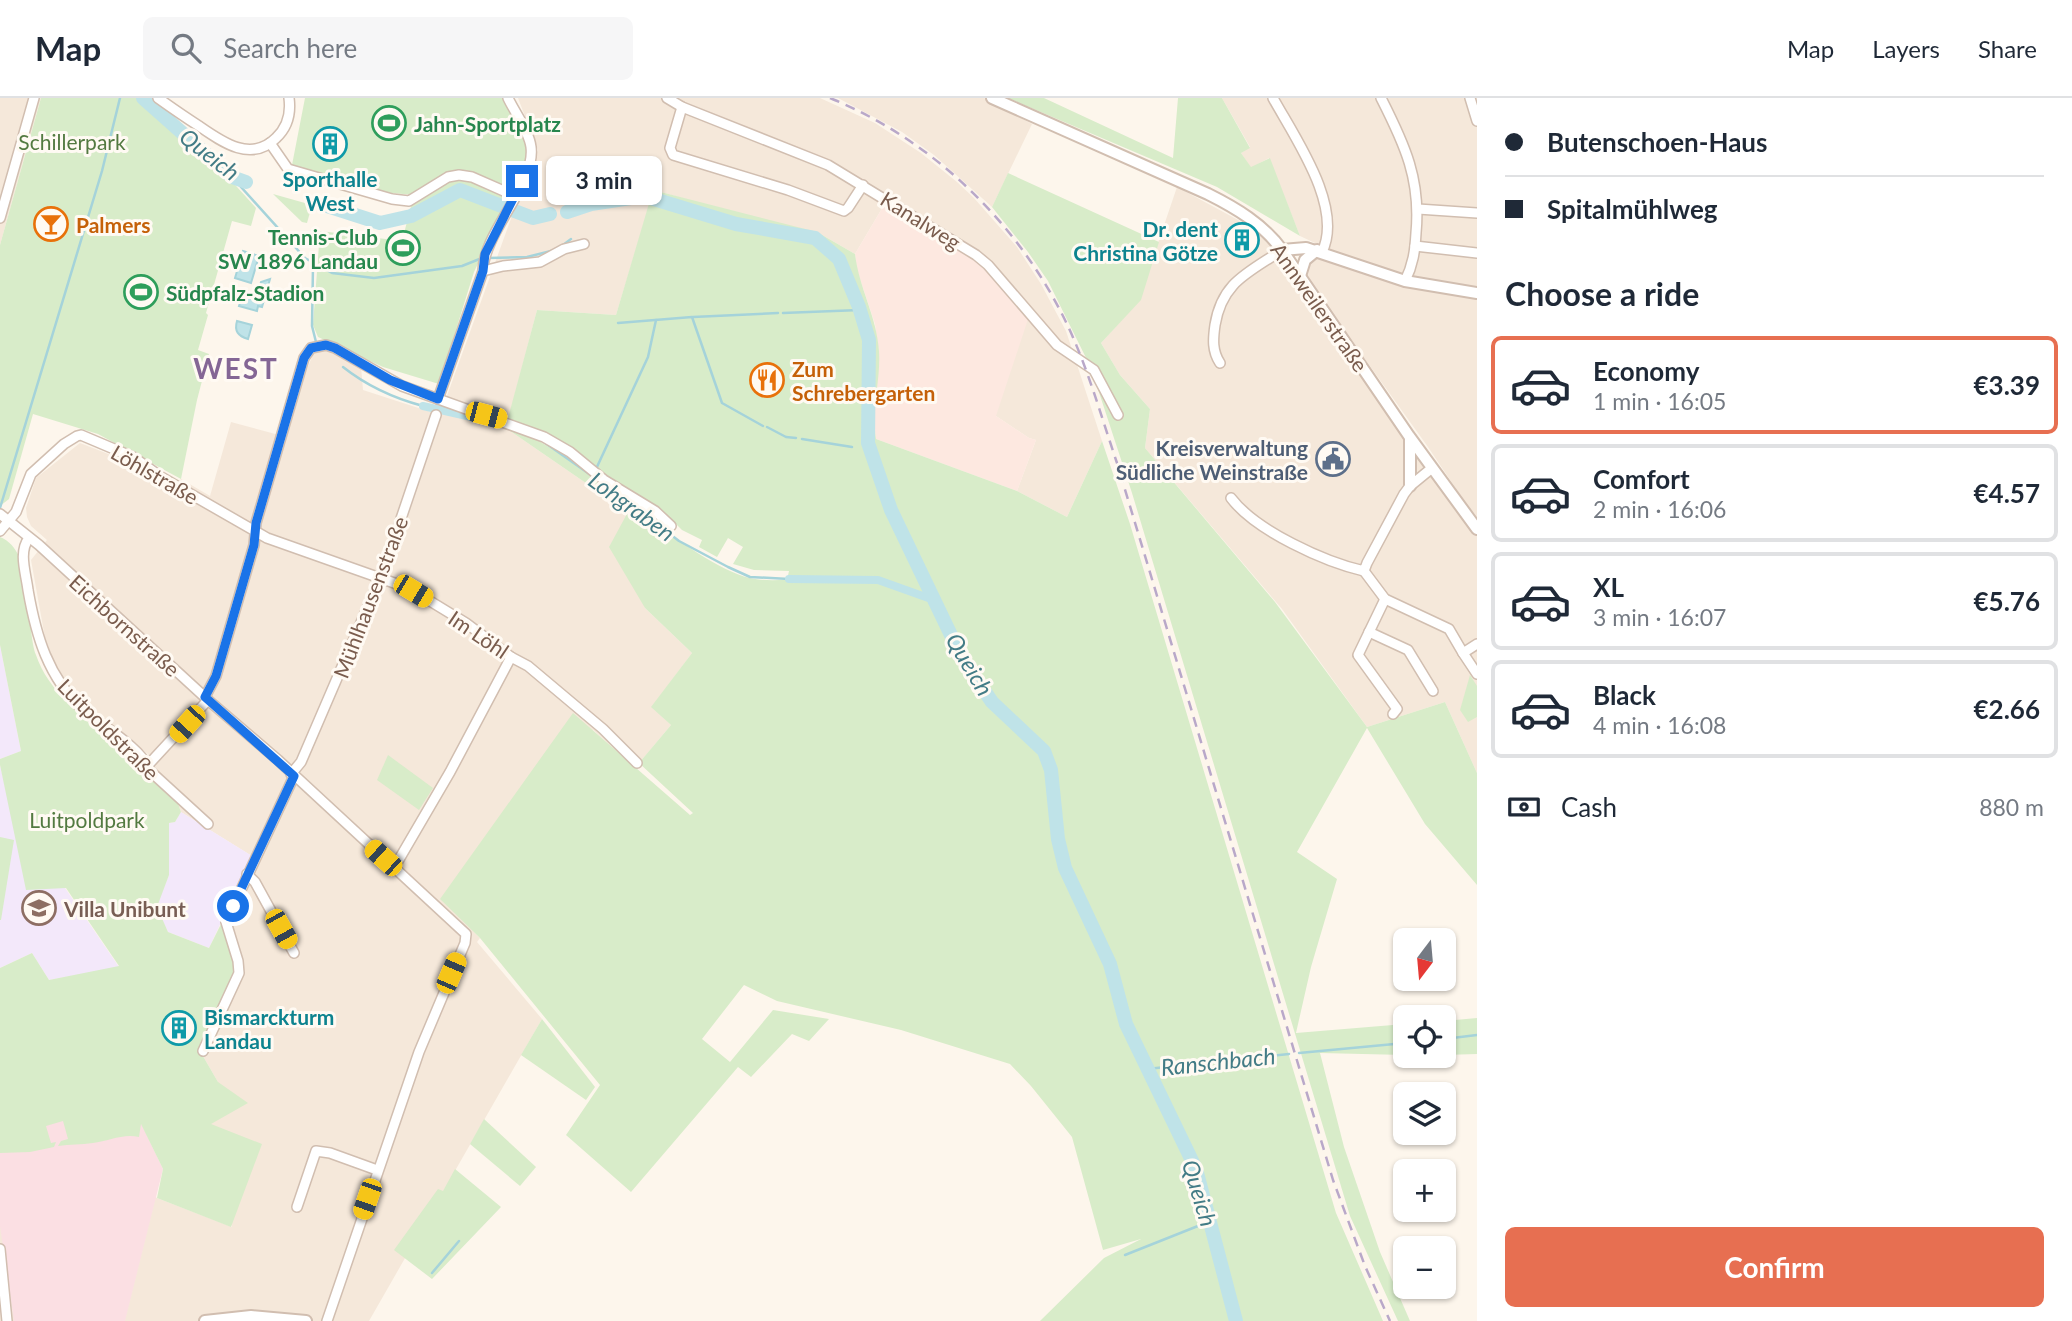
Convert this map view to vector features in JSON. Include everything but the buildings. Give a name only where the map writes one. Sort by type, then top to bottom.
[{"type":"street","points":[[0,218],[34,98]]},
{"type":"street","points":[[161,100],[232,147],[247,150],[270,143],[285,125],[290,111],[289,98]]},
{"type":"street","points":[[438,399],[483,271],[483,261],[488,248],[530,162],[531,146],[508,98]]},
{"type":"street","name":"Kanalweg","points":[[667,98],[682,107],[828,165],[983,260],[1057,345],[1094,370],[1118,415]]},
{"type":"street","name":"Annweilerstraße","points":[[992,98],[1219,200],[1254,221],[1282,250],[1409,436],[1477,529]]},
{"type":"street","points":[[1273,98],[1321,189],[1329,222],[1329,233],[1320,251],[1305,260],[1300,276]]},
{"type":"street","points":[[1381,98],[1409,157],[1415,178],[1418,209],[1415,246],[1405,281]]},
{"type":"street","points":[[1470,98],[1477,121]]},
{"type":"street","points":[[682,107],[670,148],[673,155],[788,190],[844,211],[863,185]]},
{"type":"street","points":[[270,143],[288,169],[392,199],[408,201],[448,177],[466,175],[514,199]]},
{"type":"street","points":[[1418,209],[1477,213]]},
{"type":"street","points":[[483,271],[540,262],[564,249],[584,244]]},
{"type":"street","points":[[1415,246],[1477,253]]},
{"type":"street","points":[[1220,363],[1215,355],[1213,339],[1217,310],[1222,297],[1243,277],[1282,250],[1299,247],[1320,251],[1405,281],[1477,293]]},
{"type":"street","points":[[148,765],[206,699],[216,676],[256,533],[256,523],[304,358],[311,348],[326,345],[335,348],[402,386],[532,431],[562,447],[604,480],[655,511],[671,526]]},
{"type":"street","name":"Mühlhausenstraße","points":[[203,1051],[239,973],[226,922],[354,644],[380,578],[436,415]]},
{"type":"street","name":"Löhlstraße","points":[[4,517],[16,512],[31,474],[64,444],[81,435],[133,457],[256,533]]},
{"type":"street","points":[[1409,436],[1410,486]]},
{"type":"street","points":[[1364,571],[1410,486],[1432,468]]},
{"type":"street","points":[[1231,498],[1251,520],[1273,534],[1345,567],[1364,571],[1385,599],[1449,628],[1477,674]]},
{"type":"street","points":[[0,531],[4,517]]},
{"type":"street","name":"Eichbornstraße","points":[[4,517],[293,775],[466,935],[377,1170]]},
{"type":"street","name":"Im Löhl","points":[[256,533],[419,594],[520,661],[579,709],[637,763]]},
{"type":"street","name":"Luitpoldstraße","points":[[29,538],[23,549],[29,593],[38,637],[50,666],[73,700],[148,765],[150,771],[208,824]]},
{"type":"street","points":[[1385,599],[1358,654],[1397,709],[1393,714]]},
{"type":"street","points":[[1369,632],[1408,650],[1433,691]]},
{"type":"street","points":[[1463,653],[1477,644]]},
{"type":"street","points":[[394,868],[450,772],[511,657]]},
{"type":"street","points":[[247,874],[255,882],[294,953]]},
{"type":"street","points":[[297,1207],[316,1150],[377,1170],[327,1321]]},
{"type":"street","points":[[0,1250],[7,1321]]},
{"type":"street","points":[[205,1321],[251,1316],[306,1321]]},
{"type":"shaded area","points":[[0,98],[41,98],[0,245]]},
{"type":"shaded area","points":[[518,98],[820,98],[875,123],[921,153],[957,182],[1017,247],[1066,331],[1102,441],[1067,517],[1017,491],[1036,440],[996,416],[884,205],[855,254],[817,232],[742,215],[654,190],[616,315],[537,310],[506,428],[628,512],[645,608],[692,653],[652,707],[671,725],[635,768],[593,730],[473,931],[480,938],[477,942],[542,1019],[369,1321],[0,1321],[0,1091],[157,1198],[232,1227],[210,1124],[218,1082],[200,1051],[238,966],[222,922],[252,856],[181,812],[172,788],[153,769],[148,754],[77,698],[57,669],[45,638],[31,560],[47,540],[31,526],[27,517],[26,508],[36,478],[80,443],[129,462],[174,490],[181,479],[210,496],[231,422],[279,435],[315,350],[332,352],[361,366],[363,390],[440,415],[538,150]]},
{"type":"shaded area","points":[[838,98],[984,98],[1032,124],[992,207],[934,155],[902,132]]},
{"type":"shaded area","points":[[1222,98],[1477,98],[1477,520],[1306,277],[1305,270],[1315,243],[1300,236],[1269,158],[1251,168],[1241,153],[1250,147]]},
{"type":"shaded area","points":[[1177,187],[1240,221],[1276,249],[1399,431],[1477,534],[1477,773],[1445,702],[1367,727],[1282,609],[1145,448],[1150,409],[1120,375],[1101,343],[1138,302]]},
{"type":"shaded area","points":[[887,200],[968,250],[1030,313],[996,416],[1036,440],[1017,491],[876,439],[874,424],[879,353],[875,324],[857,270],[855,254]]},
{"type":"shaded area","points":[[0,645],[21,751],[0,759]]},
{"type":"shaded area","points":[[0,765],[14,825],[65,888],[119,967],[49,980],[32,953],[0,968]]},
{"type":"shaded area","points":[[181,812],[252,856],[209,948],[168,932],[156,907],[169,875],[169,823],[175,822]]},
{"type":"shaded area","points":[[0,1091],[141,1123],[163,1169],[125,1321],[14,1321],[0,1226]]},
{"type":"green space","name":"Südpfalz-Stadion","points":[[41,98],[140,98],[228,177],[256,208],[251,226],[232,221],[206,313],[208,315],[198,350],[209,354],[181,479],[98,434],[33,414],[9,499],[0,506],[0,245]]},
{"type":"green space","name":"Tennis-Club SW 1896 Landau","points":[[305,98],[504,98],[529,146],[526,160],[474,272],[439,384],[383,367],[318,337],[313,325],[320,231],[402,241],[414,195],[381,192],[292,165]]},
{"type":"green space","points":[[1008,98],[1044,98],[1173,158],[1178,98],[1222,98],[1250,148],[1241,153],[1251,167],[1270,158],[1300,236],[1217,187]]},
{"type":"green space","points":[[1008,173],[1159,242],[1141,300],[1101,343],[1120,375],[1150,409],[1145,448],[1275,602],[1367,727],[1445,702],[1477,773],[1477,885],[1425,824],[1367,728],[1297,852],[1337,879],[1311,967],[1296,1033],[1393,1025],[1393,1055],[1320,1053],[1344,1147],[1393,1282],[1393,1299],[1400,1299],[1410,1321],[1398,1321],[1350,1216],[1132,493],[1091,368],[1048,281],[992,207]]},
{"type":"green space","points":[[653,190],[817,232],[855,254],[878,338],[876,439],[1017,491],[1067,517],[1102,441],[1130,524],[1336,1213],[1383,1321],[1040,1321],[1104,1258],[1141,1239],[1103,1250],[1072,1137],[1031,1086],[1010,1064],[901,1030],[777,1001],[744,985],[702,1039],[730,1062],[773,1010],[829,1019],[809,1041],[792,1034],[751,1077],[738,1067],[631,1192],[566,1135],[600,1085],[480,938],[440,899],[573,713],[690,815],[693,813],[639,763],[671,725],[651,707],[692,653],[645,608],[609,547],[628,512],[506,428],[506,425],[562,455],[711,561],[738,574],[764,580],[787,580],[789,571],[754,570],[733,564],[743,547],[728,538],[717,557],[699,547],[702,540],[682,530],[673,521],[671,524],[597,473],[590,463],[569,446],[508,418],[537,310],[616,315]]},
{"type":"green space","points":[[273,194],[312,205],[307,223],[302,222]]},
{"type":"green space","name":"Luitpoldpark","points":[[0,537],[11,545],[19,557],[24,572],[36,655],[49,680],[77,712],[177,801],[181,812],[175,822],[169,823],[169,875],[157,907],[168,932],[209,948],[222,922],[238,966],[200,1051],[218,1082],[248,1103],[211,1124],[262,1144],[231,1227],[157,1198],[163,1169],[141,1124],[139,1137],[128,1136],[58,1146],[61,1141],[68,1139],[63,1121],[46,1126],[51,1143],[56,1142],[54,1147],[30,1152],[0,1153],[0,968],[32,953],[49,980],[119,966],[66,888],[26,890],[0,765],[0,759],[21,751],[0,645]]},
{"type":"green space","points":[[1470,675],[1477,686],[1477,717],[1468,722],[1460,710]]},
{"type":"green space","points":[[388,755],[433,788],[419,810],[377,780]]},
{"type":"green space","points":[[0,837],[14,840],[1,920],[0,920]]},
{"type":"green space","points":[[1477,1018],[1477,1054],[1456,1055],[1456,1020]]},
{"type":"green space","points":[[542,1019],[595,1087],[586,1100],[521,1055]]},
{"type":"green space","points":[[484,1119],[536,1167],[520,1186],[470,1144]]},
{"type":"green space","points":[[455,1169],[501,1207],[432,1279],[394,1250],[438,1189],[443,1191]]},
{"type":"water","points":[[243,251],[259,256],[251,283],[235,278]]},
{"type":"water","points":[[270,279],[262,307],[258,306],[257,311],[229,300],[233,286],[257,295],[261,282]]},
{"type":"water","points":[[237,321],[252,325],[248,339],[238,333]]},
{"type":"waterway","points":[[0,508],[102,171],[120,98]]},
{"type":"waterway","name":"Queich","points":[[143,98],[232,177],[246,182]]},
{"type":"waterway","points":[[232,177],[305,258],[332,273],[374,278],[462,266],[482,258]]},
{"type":"waterway","name":"Queich","points":[[321,204],[380,223],[411,216],[460,190],[533,218],[550,214]]},
{"type":"waterway","name":"Queich","points":[[567,212],[591,204],[644,196],[736,224],[815,238],[839,259],[869,340],[868,443],[891,510],[962,658],[992,702],[1044,751],[1051,770],[1058,839],[1065,868],[1110,964],[1126,1024],[1196,1169],[1236,1321]]},
{"type":"waterway","points":[[563,245],[571,239]]},
{"type":"waterway","points":[[488,258],[527,257],[551,251]]},
{"type":"waterway","name":"Lohgraben","points":[[313,266],[312,326],[316,342]]},
{"type":"waterway","points":[[783,313],[860,310]]},
{"type":"waterway","points":[[693,317],[778,313]]},
{"type":"waterway","points":[[618,323],[692,317],[722,403],[763,426]]},
{"type":"waterway","points":[[596,469],[648,357],[656,320]]},
{"type":"waterway","name":"Lohgraben","points":[[343,367],[381,391],[423,406]]},
{"type":"waterway","name":"Lohgraben","points":[[423,406],[493,422]]},
{"type":"waterway","points":[[767,427],[786,437],[796,438]]},
{"type":"waterway","points":[[802,439],[852,447]]},
{"type":"waterway","name":"Lohgraben","points":[[541,440],[595,478]]},
{"type":"waterway","name":"Lohgraben","points":[[610,488],[679,541],[728,567],[750,577],[789,579]]},
{"type":"waterway","name":"Lohgraben","points":[[789,579],[878,580],[934,600]]},
{"type":"waterway","name":"Ranschbach","points":[[1456,1038],[1477,1035]]},
{"type":"waterway","name":"Ranschbach","points":[[1299,1053],[1393,1044]]},
{"type":"waterway","name":"Ranschbach","points":[[1147,1069],[1289,1054]]},
{"type":"waterway","points":[[1125,1255],[1208,1222]]},
{"type":"waterway","points":[[432,1273],[459,1241]]},
{"type":"railway","points":[[830,98],[867,115],[902,136],[965,185],[1019,246],[1042,279],[1071,332],[1117,463],[1333,1180],[1365,1266],[1390,1321]]},
{"type":"place","name":"Jahn-Sportplatz","points":[[389,123]]},
{"type":"place","name":"Sporthalle West","points":[[330,144]]},
{"type":"place","name":"Palmers","points":[[51,224]]},
{"type":"place","name":"Dr. dent Christina Götze","points":[[1242,240]]},
{"type":"place","name":"Tennis-Club SW 1896 Landau","points":[[403,248]]},
{"type":"place","name":"Südpfalz-Stadion","points":[[141,292]]},
{"type":"place","name":"Zum Schrebergarten","points":[[767,380]]},
{"type":"place","name":"Kreisverwaltung Südliche Weinstraße","points":[[1333,459]]},
{"type":"place","name":"Villa Unibunt","points":[[39,908]]},
{"type":"place","name":"Bismarckturm Landau","points":[[179,1028]]},
{"type":"district","name":"WEST","points":[[236,368]]},
{"type":"route","points":[[233,906],[294,776],[205,697],[216,676],[254,545],[256,523],[304,358],[311,348],[326,345],[402,386],[438,399],[483,271],[485,254],[522,181]]},
{"type":"park label","name":"Schillerpark","points":[[72,141]]}]
